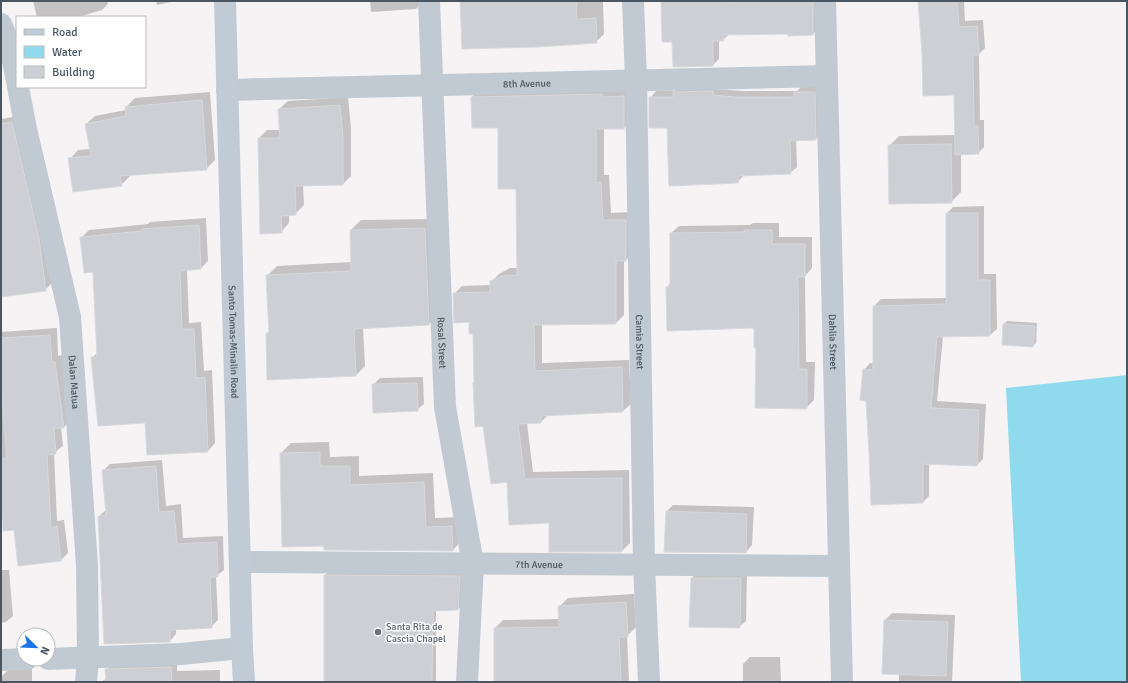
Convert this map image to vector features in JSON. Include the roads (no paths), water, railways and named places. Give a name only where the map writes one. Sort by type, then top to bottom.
[{"type":"main road","name":"Santo Tomas-Minalin Road","points":[[225,1],[244,682]]},
{"type":"street","name":"Rosal Street","points":[[429,1],[444,407],[473,564],[467,682]]},
{"type":"street","name":"Camia Street","points":[[633,1],[636,80],[644,565],[649,682]]},
{"type":"street","name":"Dahlia Street","points":[[825,1],[842,682]]},
{"type":"street","points":[[1,24],[10,46],[16,76]]},
{"type":"street","name":"8th Avenue","points":[[227,90],[827,76]]},
{"type":"street","name":"Dalan Matua","points":[[18,88],[26,129],[70,317],[87,566],[88,658],[86,682]]},
{"type":"street","name":"7th Avenue","points":[[240,562],[839,566]]},
{"type":"street","points":[[56,659],[181,654],[242,648]]},
{"type":"street","points":[[1,660],[16,659]]},
{"type":"water","points":[[1127,375],[1127,682],[1021,682],[1006,388]]},
{"type":"place","name":"Santa Rita de Cascia Chapel","points":[[378,632]]}]
